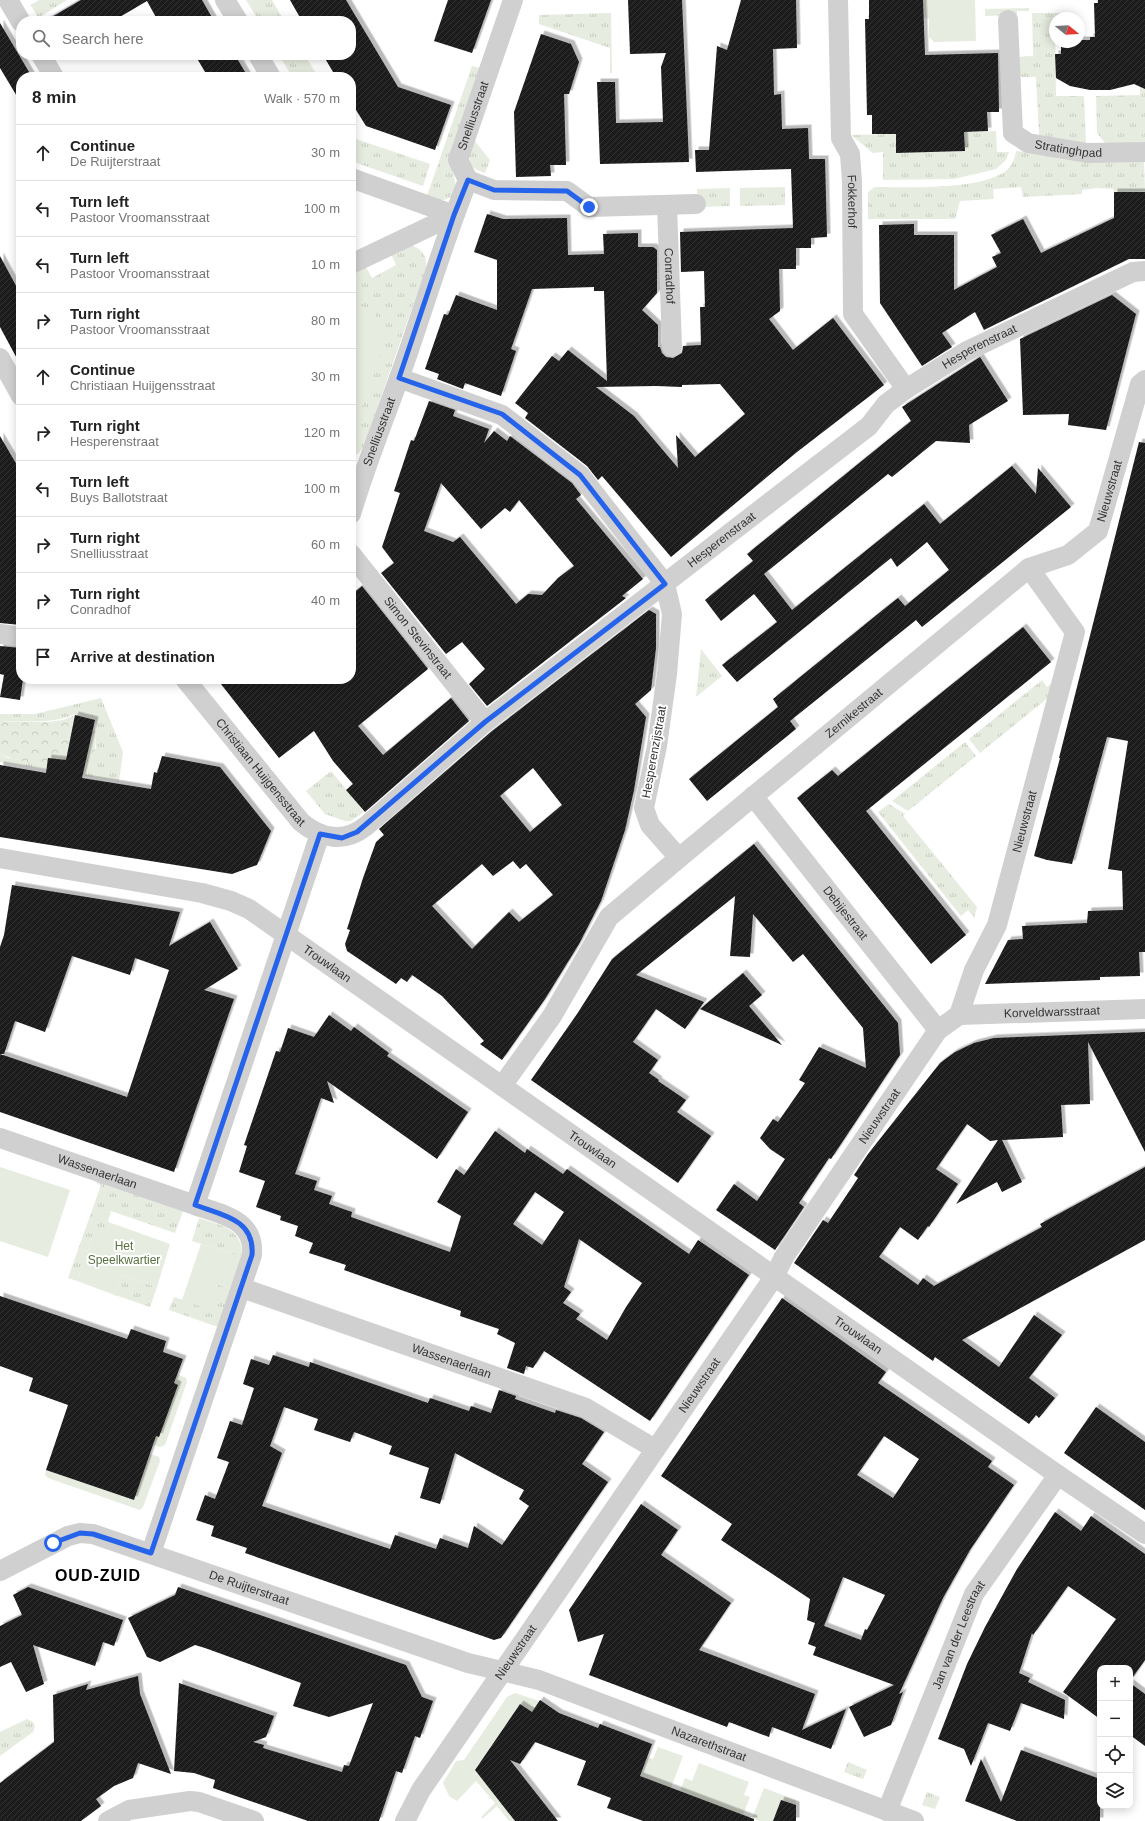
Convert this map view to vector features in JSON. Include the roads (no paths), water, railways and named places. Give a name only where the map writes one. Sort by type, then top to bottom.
[{"type":"street","points":[[0,3],[7,0],[17,16]]},
{"type":"street","points":[[225,0],[235,16]]},
{"type":"street","name":"Snelliusstraat","points":[[356,477],[399,378],[454,215],[468,180],[458,160],[513,0]]},
{"type":"street","name":"Fokkerhof","points":[[838,0],[841,138],[850,154],[852,182],[853,314],[906,389]]},
{"type":"street","name":"Stratinghpad","points":[[1008,20],[1013,133],[1028,143],[1087,152],[1145,152]]},
{"type":"street","points":[[44,60],[51,72]]},
{"type":"street","points":[[261,60],[268,72]]},
{"type":"street","points":[[356,180],[454,215]]},
{"type":"street","points":[[468,180],[494,190],[567,191],[589,207],[696,204]]},
{"type":"street","name":"Conradhof","points":[[667,205],[672,347]]},
{"type":"street","points":[[356,262],[454,215]]},
{"type":"street","name":"Hesperenstraat","points":[[320,834],[342,838],[357,832],[485,722],[869,426],[886,404],[906,389],[966,351],[1133,272],[1145,272]]},
{"type":"street","points":[[0,358],[16,387]]},
{"type":"street","points":[[399,378],[502,414],[580,475],[665,584]]},
{"type":"street","name":"Nieuwstraat","points":[[405,1821],[421,1790],[774,1277],[784,1257],[938,1030],[959,1015],[974,970],[997,925],[1075,632],[1029,568],[1068,555],[1098,531],[1140,384],[1145,380]]},
{"type":"street","name":"Simon Stevinstraat","points":[[356,560],[485,722]]},
{"type":"street","name":"Zernikestraat","points":[[679,858],[1029,568]]},
{"type":"street","name":"Hesperenzijstraat","points":[[665,584],[672,614],[667,674],[657,746],[644,808],[650,825],[679,858]]},
{"type":"street","points":[[0,634],[16,636]]},
{"type":"street","name":"Christiaan Huijgensstraat","points":[[188,684],[295,816],[307,827],[320,834]]},
{"type":"street","name":"Debijestraat","points":[[753,796],[938,1030]]},
{"type":"street","points":[[195,1205],[320,834]]},
{"type":"street","points":[[502,1086],[552,1016],[608,917],[679,858]]},
{"type":"street","name":"Trouwlaan","points":[[1,864],[214,896],[249,910],[1058,1475],[1145,1534]]},
{"type":"street","name":"Korveldwarsstraat","points":[[959,1015],[1145,1009]]},
{"type":"street","name":"Wassenaerlaan","points":[[0,1138],[235,1220],[247,1230],[253,1241],[252,1255],[242,1288],[151,1553]]},
{"type":"street","name":"Wassenaerlaan","points":[[242,1288],[586,1408],[655,1449]]},
{"type":"street","name":"Jan van der Leestraat","points":[[887,1810],[974,1594],[1058,1475]]},
{"type":"street","name":"De Ruijterstraat","points":[[0,1571],[53,1543],[80,1533],[93,1534],[468,1663],[502,1671]]},
{"type":"street","name":"Nazarethstraat","points":[[502,1671],[538,1680],[914,1821]]},
{"type":"street","points":[[108,1821],[129,1810],[190,1801],[199,1802],[254,1821]]},
{"type":"district","name":"OUD-ZUID","points":[[98,1575]]},
{"type":"park label","name":"Het Speelkwartier","points":[[124,1253]]}]
